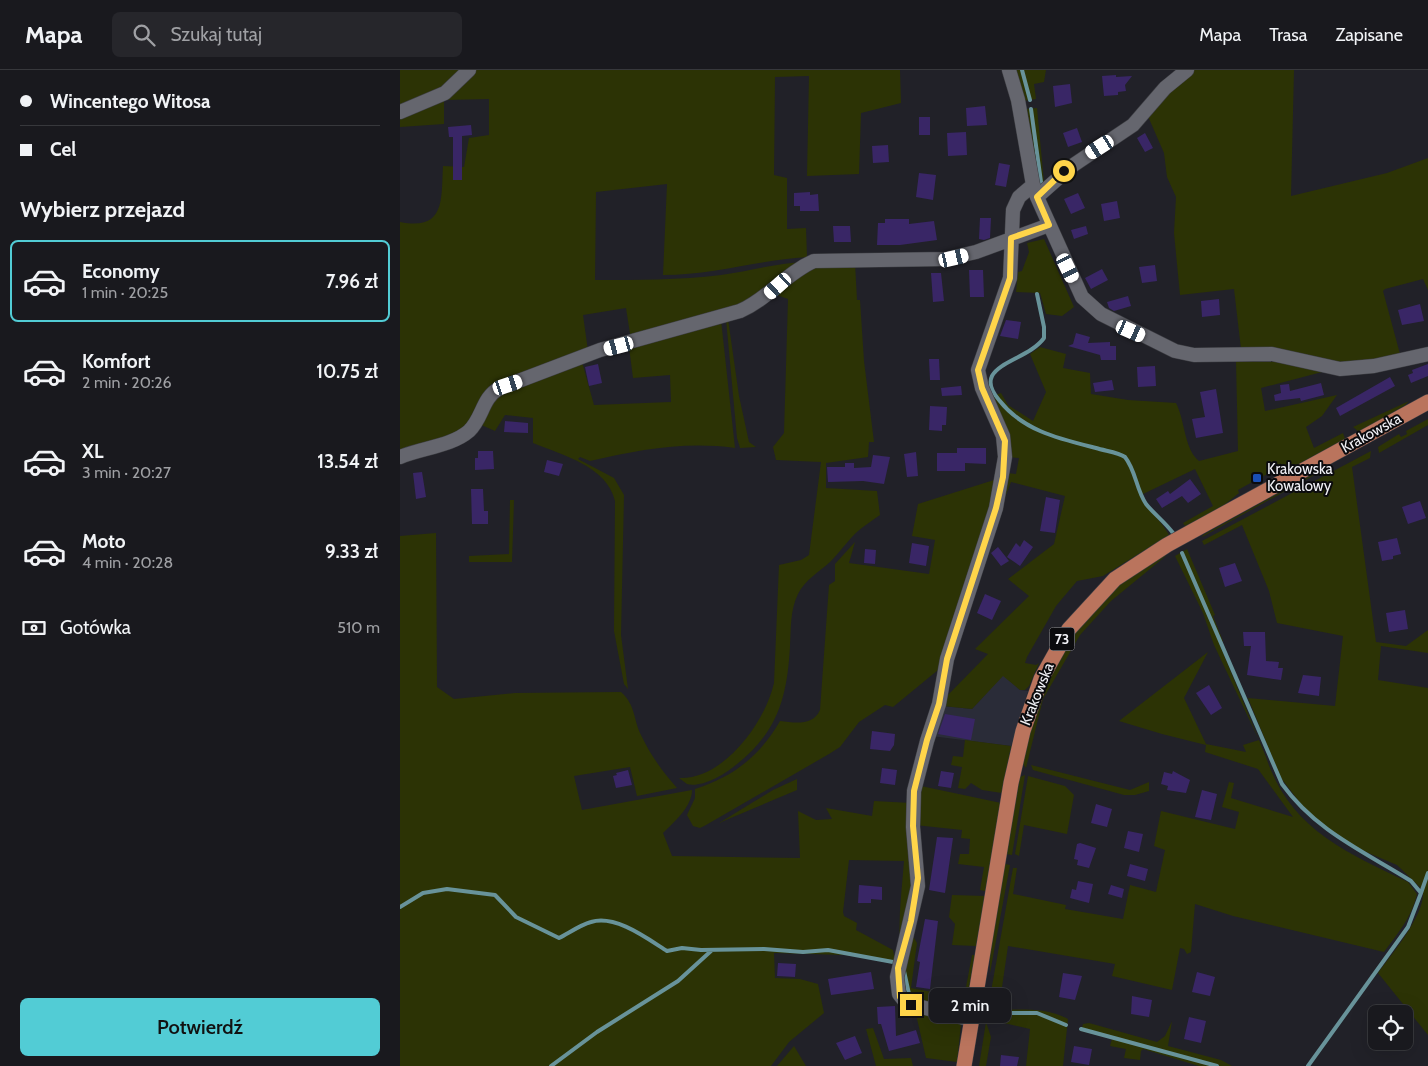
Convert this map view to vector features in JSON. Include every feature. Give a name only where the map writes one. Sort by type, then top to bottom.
[{"type":"main road","name":"Krakowska","points":[[964,1066],[1010,783],[1023,731],[1040,679],[1069,629],[1115,579],[1167,545],[1428,402]]},
{"type":"street","points":[[400,112],[445,93],[469,70]]},
{"type":"street","points":[[1009,70],[1018,100],[1035,191],[1082,297],[1101,314],[1175,351],[1194,355],[1272,354],[1340,369],[1374,366],[1428,354]]},
{"type":"street","points":[[972,1020],[906,1002],[899,994],[897,978],[918,886],[913,814],[916,784],[939,704],[947,659],[996,508],[1003,477],[1005,441],[982,388],[978,370],[1010,278],[1013,210],[1019,197],[1035,191],[1133,125],[1165,88],[1187,70]]},
{"type":"street","points":[[400,457],[467,432],[477,420],[487,397],[500,388],[600,350],[691,327],[740,311],[759,302],[798,270],[814,261],[946,259],[976,252],[1049,225]]},
{"type":"shaded area","points":[[1003,675],[1020,690],[1028,691],[1011,746],[931,736],[943,706],[972,709]]},
{"type":"green space","points":[[400,70],[463,70],[442,89],[400,107]]},
{"type":"green space","points":[[474,70],[900,70],[901,103],[861,113],[859,174],[807,176],[809,76],[775,77],[774,175],[787,178],[787,229],[806,228],[807,257],[700,273],[663,275],[667,184],[596,192],[595,280],[705,277],[805,262],[758,300],[631,340],[626,308],[583,315],[588,351],[482,402],[461,432],[400,453],[400,222],[415,224],[426,222],[433,217],[441,201],[443,166],[464,167],[469,138],[489,135],[489,99],[444,100],[444,124],[400,127],[400,116]]},
{"type":"green space","points":[[1015,70],[1046,70],[1044,82],[1034,84],[1036,99],[1023,101]]},
{"type":"green space","points":[[1192,70],[1294,70],[1291,196],[1387,173],[1428,158],[1428,290],[1423,279],[1383,291],[1400,354],[1370,361],[1345,364],[1323,361],[1294,352],[1241,349],[1234,289],[1180,295],[1174,233],[1176,197],[1167,177],[1164,153],[1147,114]]},
{"type":"green space","points":[[1037,108],[1044,182],[1038,182],[1025,109]]},
{"type":"green space","points":[[1044,239],[1074,307],[1062,316],[1046,314],[1040,293],[1016,292],[1018,272],[1022,271],[1029,252],[1027,243]]},
{"type":"green space","points":[[855,263],[857,300],[860,300],[864,361],[874,442],[869,442],[868,457],[826,463],[826,488],[877,491],[880,515],[854,535],[830,562],[808,580],[798,594],[792,613],[786,683],[782,699],[777,714],[760,742],[728,771],[717,778],[704,783],[687,784],[679,778],[695,776],[711,770],[726,759],[740,746],[762,715],[774,683],[779,565],[801,560],[809,555],[821,462],[776,460],[773,447],[784,433],[788,299],[774,294],[809,266]]},
{"type":"green space","points":[[726,319],[728,319],[739,396],[749,442],[756,447],[740,448],[737,438]]},
{"type":"green space","points":[[721,320],[735,448],[680,446],[626,453],[590,461],[580,457],[578,459],[614,478],[624,495],[621,635],[628,689],[624,684],[614,631],[615,501],[610,489],[603,479],[582,463],[533,443],[533,418],[505,415],[495,431],[479,424],[493,396],[582,362],[594,405],[671,402],[670,375],[633,378],[629,347]]},
{"type":"green space","points":[[1040,347],[1066,354],[1063,368],[1090,373],[1091,394],[1128,400],[1176,403],[1190,449],[1199,461],[1238,451],[1236,361],[1285,362],[1322,372],[1261,388],[1265,411],[1337,395],[1322,416],[1306,427],[1314,448],[1343,433],[1345,439],[1299,464],[1272,475],[1269,473],[1260,478],[1257,475],[1252,478],[1254,481],[1238,490],[1239,493],[1218,510],[1185,526],[1183,523],[1213,506],[1195,469],[1141,495],[1169,535],[1103,576],[1077,581],[1056,606],[1027,657],[1025,663],[1036,665],[1039,663],[1029,686],[1025,690],[1020,690],[1003,676],[972,709],[943,706],[946,697],[988,654],[975,649],[1029,596],[1008,579],[1054,544],[1065,496],[1011,482],[1000,511],[1007,473],[1016,474],[1019,458],[1009,457],[992,396],[1001,393],[1008,405],[1033,421],[1046,392],[1030,354]]},
{"type":"green space","points":[[1409,401],[1404,406],[1359,432],[1353,427]]},
{"type":"green space","points":[[1428,419],[1428,425],[1379,453],[1378,447],[1399,434],[1401,437],[1407,434],[1406,431]]},
{"type":"green space","points":[[1371,451],[1370,458],[1352,467],[1376,642],[1406,646],[1428,630],[1428,653],[1381,646],[1378,680],[1428,688],[1428,1035],[1413,1016],[1413,1005],[1404,1005],[1378,973],[1414,922],[1423,900],[1423,890],[1397,865],[1364,851],[1328,830],[1305,809],[1281,778],[1248,698],[1335,706],[1343,636],[1277,623],[1269,591],[1242,525],[1204,545],[1202,541]]},
{"type":"green space","points":[[1327,468],[1202,537],[1203,535]]},
{"type":"green space","points":[[994,480],[999,483],[938,670],[893,707],[885,705],[859,722],[840,747],[706,825],[700,828],[693,826],[687,815],[695,798],[695,789],[722,778],[744,764],[764,745],[780,721],[797,723],[808,721],[813,719],[820,710],[829,585],[835,581],[835,564],[855,542],[849,563],[929,574],[935,540],[912,536],[918,504]]},
{"type":"green space","points":[[510,500],[514,500],[512,562],[469,562],[469,556],[509,554]]},
{"type":"green space","points":[[436,533],[437,687],[454,699],[515,693],[621,692],[632,707],[639,731],[649,751],[677,788],[637,796],[630,767],[574,776],[582,810],[692,790],[686,808],[663,833],[672,856],[800,858],[798,811],[816,820],[832,819],[826,808],[872,816],[874,801],[911,803],[916,880],[900,945],[904,861],[849,860],[843,912],[844,916],[857,923],[856,930],[893,950],[896,966],[892,962],[845,955],[774,953],[775,978],[800,979],[818,984],[824,1013],[789,1042],[771,1066],[400,1066],[400,536]]},
{"type":"green space","points":[[1187,549],[1215,615],[1213,616],[1223,641],[1219,643],[1259,740],[1214,645],[1203,613],[1175,556]]},
{"type":"green space","points":[[1167,555],[1111,601],[1080,635],[1043,699],[1026,768],[1023,764],[1030,732],[1040,701],[1053,670],[1070,642],[1090,615],[1113,591],[1138,571]]},
{"type":"green space","points":[[1208,652],[1184,698],[1206,744],[1246,752],[1243,745],[1259,740],[1276,782],[1304,820],[1341,848],[1408,882],[1417,894],[1408,917],[1384,952],[1233,916],[1195,904],[1191,952],[1187,954],[1184,949],[1180,948],[1172,990],[1112,976],[1115,964],[1008,946],[1001,994],[1011,996],[1004,1002],[989,1003],[1013,868],[1017,868],[1013,894],[1066,905],[1065,909],[1123,919],[1130,885],[1156,892],[1165,850],[1154,846],[1161,811],[1235,829],[1239,812],[1222,807],[1229,782],[1234,783],[1231,798],[1293,817],[1258,769],[1205,752],[1206,745],[1119,721]]},
{"type":"green space","points":[[965,740],[1011,746],[1002,793],[982,790],[971,783],[965,789],[958,788],[962,767],[951,765],[953,756],[963,757]]},
{"type":"green space","points":[[1031,765],[1130,790],[1149,782],[1149,791],[1135,795],[1124,795],[1033,770]]},
{"type":"green space","points":[[1025,775],[1012,855],[1006,854],[1020,777]]},
{"type":"green space","points":[[1028,776],[1065,786],[1074,795],[1067,834],[1024,825],[1019,856],[1015,854]]},
{"type":"green space","points":[[797,779],[797,790],[719,823],[773,790]]},
{"type":"green space","points":[[921,786],[1001,803],[985,891],[980,890],[984,867],[958,864],[960,854],[969,854],[970,839],[961,838],[962,830],[915,825]]},
{"type":"green space","points":[[1005,864],[1010,865],[990,973],[990,952]]},
{"type":"green space","points":[[952,895],[985,896],[976,946],[952,945],[955,924],[949,917]]},
{"type":"green space","points":[[911,933],[917,943],[911,988],[964,998],[972,955],[975,955],[964,1013],[913,1004],[901,989]]},
{"type":"green space","points":[[915,1010],[961,1024],[957,1062],[926,1058]]},
{"type":"green space","points":[[988,1010],[1040,1010],[1068,1019],[1063,1066],[1026,1066],[1030,1029],[991,1020]]},
{"type":"green space","points":[[1172,1021],[1168,1046],[1221,1060],[1232,1066],[1199,1066],[1143,1049],[1140,1060],[1124,1058],[1126,1049],[1110,1046],[1112,1039],[1081,1031],[1083,1024],[1089,1023],[1157,1042],[1165,1036]]},
{"type":"green space","points":[[986,1022],[991,1037],[986,1066],[979,1066]]},
{"type":"green space","points":[[873,1028],[884,1059],[911,1058],[913,1066],[876,1066],[866,1029]]},
{"type":"green space","points":[[794,1046],[806,1066],[777,1066]]},
{"type":"building","points":[[1116,75],[1116,77],[1132,76],[1125,85],[1126,91],[1118,92],[1118,95],[1104,96],[1102,76]]},
{"type":"building","points":[[1070,84],[1072,103],[1055,107],[1053,86]]},
{"type":"building","points":[[985,106],[987,125],[967,126],[966,108]]},
{"type":"building","points":[[919,117],[930,117],[930,135],[919,135]]},
{"type":"building","points":[[471,125],[472,135],[462,136],[462,180],[453,180],[453,137],[449,137],[448,127]]},
{"type":"building","points":[[1077,128],[1082,142],[1068,147],[1063,133]]},
{"type":"building","points":[[966,132],[967,155],[948,156],[947,133]]},
{"type":"building","points":[[1145,133],[1153,148],[1145,152],[1137,138]]},
{"type":"building","points":[[888,145],[889,162],[873,163],[872,146]]},
{"type":"building","points":[[999,163],[1010,165],[1006,187],[995,185]]},
{"type":"building","points":[[919,173],[936,175],[933,200],[916,197]]},
{"type":"building","points":[[810,192],[810,195],[818,194],[819,211],[800,211],[800,206],[794,206],[794,193]]},
{"type":"building","points":[[1078,193],[1085,208],[1071,214],[1064,199]]},
{"type":"building","points":[[1117,201],[1120,218],[1104,221],[1101,204]]},
{"type":"building","points":[[980,218],[991,218],[990,238],[984,240],[979,239]]},
{"type":"building","points":[[885,219],[909,219],[909,224],[934,221],[937,240],[900,245],[877,245],[878,223],[885,223]]},
{"type":"building","points":[[833,226],[850,226],[851,242],[834,242]]},
{"type":"building","points":[[1086,226],[1088,234],[1074,239],[1071,230]]},
{"type":"building","points":[[1155,265],[1157,281],[1142,283],[1139,267]]},
{"type":"building","points":[[1102,269],[1108,280],[1091,289],[1085,278]]},
{"type":"building","points":[[969,270],[983,270],[984,297],[970,297]]},
{"type":"building","points":[[931,273],[941,273],[944,301],[933,302]]},
{"type":"building","points":[[1128,296],[1131,306],[1114,311],[1109,308],[1107,302]]},
{"type":"building","points":[[1219,299],[1220,315],[1202,317],[1201,301]]},
{"type":"building","points":[[1420,304],[1424,321],[1402,325],[1398,310]]},
{"type":"building","points":[[1006,320],[1021,322],[1018,339],[1000,336]]},
{"type":"building","points":[[1076,333],[1090,337],[1088,343],[1110,342],[1110,346],[1116,346],[1116,360],[1101,360],[1100,355],[1068,346],[1073,344]]},
{"type":"building","points":[[929,359],[939,359],[940,380],[930,380]]},
{"type":"building","points":[[598,364],[602,383],[589,386],[585,367]]},
{"type":"building","points":[[1428,364],[1428,376],[1411,383],[1408,375],[1413,373],[1412,370]]},
{"type":"building","points":[[1155,366],[1156,386],[1138,387],[1137,367]]},
{"type":"building","points":[[1390,377],[1395,386],[1340,416],[1336,408]]},
{"type":"building","points":[[1112,380],[1114,390],[1095,392],[1093,383]]},
{"type":"building","points":[[1321,383],[1324,395],[1301,401],[1300,398],[1275,401],[1274,395],[1281,393],[1280,385],[1289,384],[1290,391]]},
{"type":"building","points":[[961,386],[962,395],[942,396],[941,388]]},
{"type":"building","points":[[1216,389],[1223,433],[1196,438],[1192,419],[1205,417],[1200,392]]},
{"type":"building","points":[[930,406],[947,407],[946,425],[942,425],[942,431],[929,430]]},
{"type":"building","points":[[505,421],[528,423],[528,433],[504,432]]},
{"type":"building","points":[[957,448],[986,448],[986,464],[965,463],[965,471],[937,471],[937,453],[957,453]]},
{"type":"building","points":[[478,451],[493,451],[494,469],[475,470],[475,458],[478,458]]},
{"type":"building","points":[[916,452],[918,476],[907,477],[904,454]]},
{"type":"building","points":[[873,455],[890,457],[884,484],[863,481],[828,482],[827,467],[845,467],[845,463],[854,463],[854,468],[871,467]]},
{"type":"building","points":[[547,460],[563,464],[559,476],[544,472]]},
{"type":"building","points":[[422,472],[426,497],[416,499],[413,473]]},
{"type":"building","points":[[1190,479],[1201,494],[1188,503],[1182,496],[1162,508],[1156,499],[1168,491],[1170,494]]},
{"type":"building","points":[[471,489],[483,489],[484,511],[488,511],[488,524],[472,524]]},
{"type":"building","points":[[1046,497],[1060,500],[1055,533],[1040,531]]},
{"type":"building","points":[[1420,501],[1426,518],[1408,524],[1402,507]]},
{"type":"building","points":[[1397,538],[1401,554],[1393,556],[1393,559],[1382,561],[1378,542]]},
{"type":"building","points":[[1024,540],[1033,547],[1020,566],[1007,557],[1016,543],[1020,547]]},
{"type":"building","points":[[912,543],[929,546],[926,566],[909,563]]},
{"type":"building","points":[[998,547],[1009,561],[1001,566],[991,553]]},
{"type":"building","points":[[865,549],[876,550],[875,564],[864,563]]},
{"type":"building","points":[[1235,563],[1242,581],[1225,587],[1219,568]]},
{"type":"building","points":[[985,594],[1001,601],[992,620],[977,613]]},
{"type":"building","points":[[1405,610],[1408,629],[1389,632],[1386,613]]},
{"type":"building","points":[[1243,632],[1265,632],[1266,661],[1279,662],[1278,668],[1283,668],[1281,680],[1247,675],[1251,646],[1244,646]]},
{"type":"building","points":[[1303,675],[1321,677],[1319,696],[1298,693]]},
{"type":"building","points":[[1209,685],[1222,708],[1211,715],[1196,693]]},
{"type":"building","points":[[945,714],[975,719],[971,740],[938,734]]},
{"type":"building","points":[[872,731],[895,734],[894,745],[890,751],[870,749]]},
{"type":"building","points":[[882,768],[897,770],[895,785],[880,783]]},
{"type":"building","points":[[628,770],[632,785],[616,788],[613,776],[617,775],[616,773]]},
{"type":"building","points":[[941,771],[954,773],[951,788],[938,786]]},
{"type":"building","points":[[1173,771],[1190,780],[1186,793],[1167,790],[1168,786],[1161,784],[1164,772],[1172,774]]},
{"type":"building","points":[[1202,790],[1217,794],[1211,820],[1195,817]]},
{"type":"building","points":[[1096,804],[1112,809],[1107,827],[1091,823]]},
{"type":"building","points":[[1128,831],[1143,834],[1139,852],[1124,848]]},
{"type":"building","points":[[937,837],[953,838],[945,893],[929,890]]},
{"type":"building","points":[[1080,843],[1096,848],[1089,868],[1077,865],[1078,860],[1074,859],[1077,844]]},
{"type":"building","points":[[1130,864],[1148,869],[1145,881],[1127,876]]},
{"type":"building","points":[[1078,881],[1093,884],[1089,903],[1070,898],[1072,889],[1076,890]]},
{"type":"building","points":[[859,885],[882,887],[882,900],[871,899],[871,903],[858,903]]},
{"type":"building","points":[[1111,885],[1124,889],[1122,898],[1108,894]]},
{"type":"building","points":[[925,919],[938,921],[930,989],[916,987],[920,962],[917,961]]},
{"type":"building","points":[[778,963],[796,964],[795,977],[777,976]]},
{"type":"building","points":[[871,972],[874,989],[831,995],[828,979]]},
{"type":"building","points":[[1197,972],[1215,977],[1210,996],[1192,992]]},
{"type":"building","points":[[1063,973],[1082,976],[1075,1000],[1059,997]]},
{"type":"building","points":[[1132,996],[1152,1000],[1149,1017],[1131,1014]]},
{"type":"building","points":[[895,1006],[896,1036],[916,1030],[920,1043],[889,1051],[881,1024],[878,1024],[877,1007]]},
{"type":"building","points":[[1189,1017],[1206,1021],[1201,1043],[1184,1039]]},
{"type":"building","points":[[855,1036],[862,1053],[845,1060],[836,1043]]},
{"type":"building","points":[[1074,1046],[1092,1049],[1089,1065],[1071,1062]]},
{"type":"building","points":[[1001,1055],[1019,1057],[1017,1066],[1000,1066]]},
{"type":"waterway","points":[[1022,70],[1030,100]]},
{"type":"waterway","points":[[1031,109],[1041,182]]},
{"type":"waterway","points":[[1037,294],[1044,327],[1044,338],[1032,349],[996,371],[991,379],[993,391],[1009,411],[1031,426],[1056,437],[1125,457],[1132,468],[1146,504],[1173,533]]},
{"type":"waterway","points":[[1182,553],[1282,784],[1295,800],[1325,827],[1358,850],[1411,881],[1421,893],[1408,927],[1308,1066]]},
{"type":"waterway","points":[[1421,893],[1428,873]]},
{"type":"waterway","points":[[400,907],[423,893],[447,889],[495,895],[516,917],[559,938],[583,925],[600,920],[621,924],[667,951],[682,948],[701,950],[764,949],[803,952],[828,950],[893,962]]},
{"type":"waterway","points":[[551,1066],[597,1032],[678,981],[711,951]]},
{"type":"waterway","points":[[904,971],[909,994],[921,1001]]},
{"type":"waterway","points":[[991,1013],[1037,1013],[1066,1025]]},
{"type":"waterway","points":[[1081,1029],[1217,1066]]},
{"type":"place","name":"Krakowska Kowalowy","points":[[1257,478]]},
{"type":"route","points":[[911,1005],[900,997],[897,978],[918,886],[913,826],[914,791],[927,740],[939,704],[947,659],[965,597],[996,508],[1003,477],[1006,449],[1001,428],[979,381],[979,363],[1010,278],[1011,238],[1049,225],[1037,197],[1064,171]]}]
